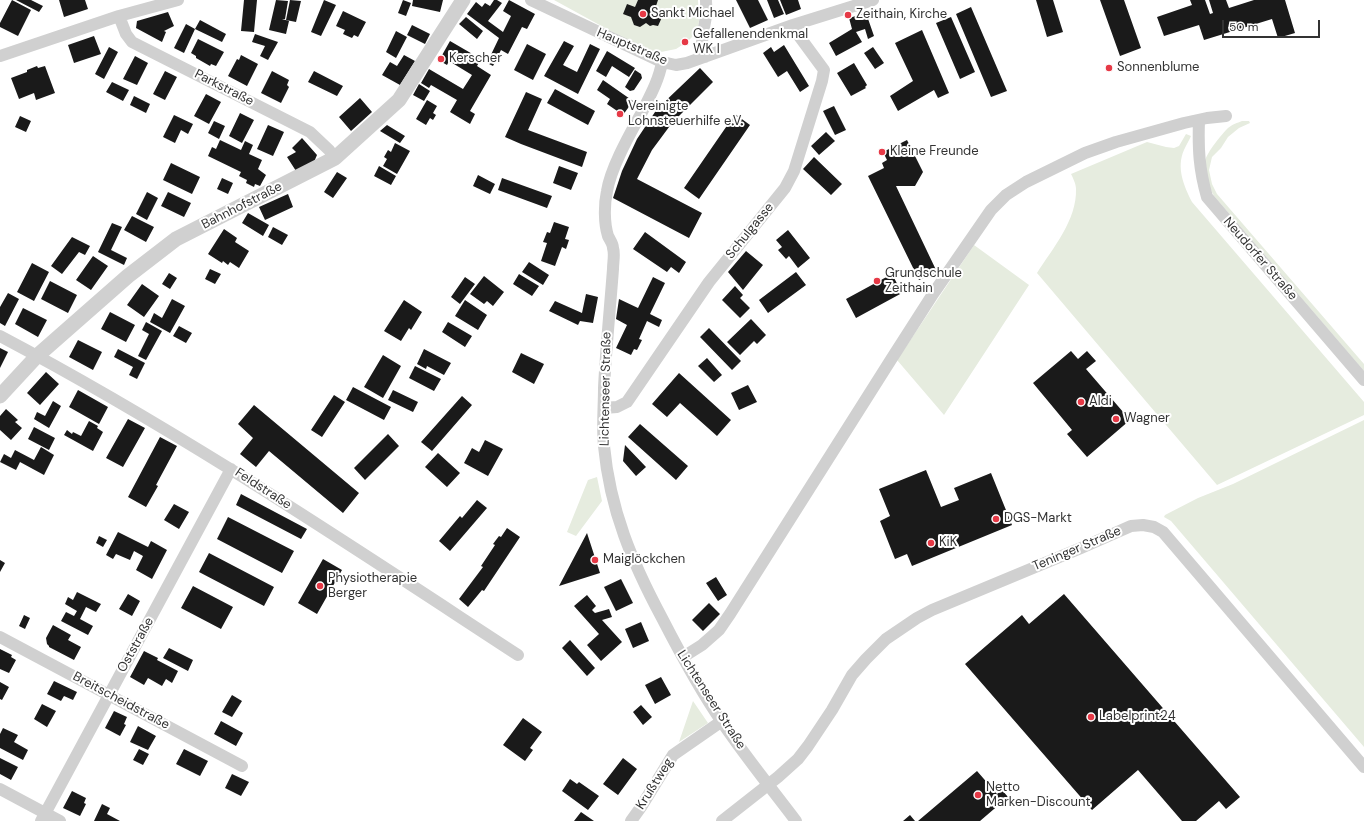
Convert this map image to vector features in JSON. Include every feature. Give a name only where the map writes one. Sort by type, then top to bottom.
[{"type":"street","points":[[0,56],[119,16],[178,0]]},
{"type":"street","name":"Bahnhofstraße","points":[[0,396],[37,356],[128,276],[176,239],[335,158],[399,100],[462,0]]},
{"type":"street","name":"Hauptstraße","points":[[532,0],[662,62],[676,65],[687,63],[793,25],[873,0]]},
{"type":"street","points":[[705,57],[702,50],[701,40],[706,14],[706,0]]},
{"type":"street","name":"Parkstraße","points":[[119,16],[126,34],[132,42],[310,132],[326,146],[335,158]]},
{"type":"street","name":"Schulgasse","points":[[604,408],[617,407],[627,402],[709,282],[785,188],[794,171],[822,81],[824,70],[799,36],[793,25]]},
{"type":"street","name":"Lichtenseer Straße","points":[[662,62],[661,72],[656,84],[628,136],[607,191],[606,221],[608,236],[613,248],[613,266],[606,339],[604,446],[612,493],[618,520],[640,576],[683,657],[722,721],[796,821]]},
{"type":"street","points":[[683,657],[702,645],[719,630],[937,288],[991,210],[1006,195],[1026,182],[1085,153],[1116,142],[1199,120],[1226,116]]},
{"type":"street","name":"Neudorfer Straße","points":[[1199,120],[1199,160],[1201,177],[1208,197],[1364,380]]},
{"type":"street","name":"Feldstraße","points":[[0,336],[231,469],[518,655]]},
{"type":"street","name":"Oststraße","points":[[43,817],[108,694],[231,469]]},
{"type":"street","name":"Teninger Straße","points":[[725,820],[778,777],[801,755],[832,710],[852,674],[886,639],[917,618],[932,610],[1131,526],[1143,525],[1154,526],[1163,532],[1364,767]]},
{"type":"street","name":"Breitscheidstraße","points":[[0,637],[242,766]]},
{"type":"street","name":"Krußtweg","points":[[630,821],[641,807],[673,754],[722,721]]},
{"type":"street","points":[[0,789],[43,817],[60,821]]},
{"type":"shaded area","points":[[554,0],[698,0],[699,21],[697,32],[687,42],[676,49],[656,53],[627,40]]},
{"type":"shaded area","points":[[1242,121],[1249,121],[1250,123],[1239,128],[1228,137],[1221,148],[1212,157],[1209,170],[1212,184],[1217,194],[1364,364],[1364,371],[1212,192],[1205,169],[1206,157],[1215,143],[1228,128]]},
{"type":"shaded area","points":[[1186,134],[1191,136],[1182,157],[1181,170],[1186,190],[1192,202],[1364,402],[1364,415],[1217,485],[1037,273],[1057,244],[1073,212],[1076,189],[1071,174],[1147,142],[1174,148],[1179,146]]},
{"type":"shaded area","points":[[974,245],[1029,285],[944,415],[897,360]]},
{"type":"shaded area","points":[[1364,420],[1364,747],[1171,521],[1164,517],[1165,515],[1198,498],[1233,484]]},
{"type":"shaded area","points":[[597,477],[602,501],[576,536],[567,532],[588,480]]},
{"type":"shaded area","points":[[693,701],[708,723],[679,742]]},
{"type":"building","points":[[12,0],[31,10],[18,36],[0,27],[0,23]]},
{"type":"building","points":[[16,0],[31,0],[43,6],[39,12]]},
{"type":"building","points":[[59,0],[85,0],[88,9],[64,17]]},
{"type":"building","points":[[244,0],[257,0],[254,32],[241,31]]},
{"type":"building","points":[[276,0],[288,1],[285,19],[282,19],[289,21],[286,34],[269,30]]},
{"type":"building","points":[[290,0],[301,1],[296,22],[286,20]]},
{"type":"building","points":[[324,0],[336,5],[321,36],[311,32]]},
{"type":"building","points":[[403,0],[411,3],[406,16],[398,13]]},
{"type":"building","points":[[413,0],[443,0],[440,12],[412,6]]},
{"type":"building","points":[[494,0],[502,3],[488,21],[503,32],[511,16],[503,11],[509,0],[535,14],[527,29],[522,27],[508,54],[501,50],[493,66],[487,63],[499,38],[467,14],[476,2],[482,7],[485,3],[490,6]]},
{"type":"building","name":"Sankt Michael","points":[[638,0],[658,0],[654,12],[663,15],[658,26],[650,26],[646,23],[640,27],[634,25],[631,17],[623,14],[627,4],[635,7]]},
{"type":"building","points":[[736,0],[758,0],[768,20],[750,28]]},
{"type":"building","points":[[767,0],[778,0],[784,14],[774,18]]},
{"type":"building","points":[[780,0],[798,0],[801,9],[786,15]]},
{"type":"building","points":[[1036,0],[1053,0],[1063,32],[1047,37]]},
{"type":"building","points":[[1100,0],[1124,0],[1141,48],[1120,56]]},
{"type":"building","points":[[1190,0],[1205,0],[1210,14],[1213,13],[1209,0],[1226,0],[1229,8],[1254,0],[1285,0],[1295,33],[1278,38],[1272,19],[1204,40],[1199,25],[1164,36],[1157,17],[1192,5]]},
{"type":"building","points":[[971,7],[1007,91],[991,97],[956,14]]},
{"type":"building","points":[[343,11],[366,22],[358,37],[354,35],[352,38],[343,34],[345,30],[336,26]]},
{"type":"building","points":[[168,12],[174,26],[164,31],[166,32],[162,42],[136,28],[137,21]]},
{"type":"building","points":[[866,13],[874,36],[868,39],[865,29],[856,32],[862,42],[836,56],[829,43],[852,29],[849,18]]},
{"type":"building","points":[[466,17],[483,31],[477,39],[459,24]]},
{"type":"building","points":[[951,17],[975,72],[960,79],[936,23]]},
{"type":"building","points":[[200,20],[226,34],[222,42],[195,29]]},
{"type":"building","points":[[186,24],[195,29],[184,53],[174,48]]},
{"type":"building","points":[[412,25],[430,34],[425,44],[407,35]]},
{"type":"building","points":[[922,30],[949,93],[938,98],[934,90],[898,111],[890,96],[913,81],[895,43]]},
{"type":"building","points":[[396,31],[407,37],[396,58],[386,52]]},
{"type":"building","points":[[255,34],[278,42],[268,60],[260,56],[265,46],[252,42]]},
{"type":"building","points":[[94,36],[101,54],[74,63],[68,45]]},
{"type":"building","points":[[198,39],[224,52],[216,66],[211,64],[210,66],[196,58],[196,56],[191,53]]},
{"type":"building","points":[[450,41],[481,59],[477,66],[491,75],[470,111],[475,114],[470,124],[450,112],[457,100],[431,85],[429,88],[421,83],[429,69],[463,89],[472,75],[449,61],[447,65],[440,61]]},
{"type":"building","points":[[564,41],[574,46],[563,65],[577,72],[590,44],[600,49],[578,94],[544,76]]},
{"type":"building","points":[[527,44],[546,54],[533,80],[514,70]]},
{"type":"building","points":[[784,45],[809,86],[800,92],[787,71],[778,77],[763,53],[771,47],[774,52]]},
{"type":"building","points":[[109,47],[118,52],[104,79],[95,74]]},
{"type":"building","points":[[873,47],[884,63],[875,69],[864,53]]},
{"type":"building","points":[[607,51],[635,68],[629,77],[612,66],[606,77],[596,71]]},
{"type":"building","points":[[241,55],[258,64],[247,86],[228,76],[237,59],[239,60]]},
{"type":"building","points":[[404,55],[415,61],[400,85],[382,75],[390,62],[397,66]]},
{"type":"building","points":[[135,56],[148,63],[137,85],[123,79]]},
{"type":"building","points":[[854,63],[867,85],[865,87],[866,88],[851,96],[837,73]]},
{"type":"building","points":[[37,66],[38,68],[45,66],[55,93],[36,100],[34,93],[19,99],[11,78],[27,72],[27,70]]},
{"type":"building","points":[[700,68],[713,82],[672,123],[652,150],[637,179],[702,213],[689,238],[613,198],[622,171],[637,139],[657,109]]},
{"type":"building","points":[[635,70],[641,74],[642,78],[634,90],[630,91],[625,87]]},
{"type":"building","points":[[165,71],[177,77],[165,100],[153,94]]},
{"type":"building","points":[[272,71],[289,80],[287,85],[289,87],[281,103],[261,93]]},
{"type":"building","points":[[314,71],[343,86],[337,96],[308,82]]},
{"type":"building","points":[[603,80],[633,101],[623,115],[607,104],[610,99],[597,90]]},
{"type":"building","points":[[112,82],[129,90],[123,101],[106,92]]},
{"type":"building","points":[[419,84],[430,91],[424,101],[413,95]]},
{"type":"building","points":[[555,89],[595,111],[588,125],[547,103]]},
{"type":"building","points":[[526,92],[542,99],[528,130],[587,152],[582,167],[505,137]]},
{"type":"building","points":[[206,94],[221,102],[209,124],[194,116]]},
{"type":"building","points":[[134,96],[150,104],[146,113],[130,105]]},
{"type":"building","points":[[360,98],[372,112],[351,131],[339,117]]},
{"type":"building","points":[[427,100],[437,106],[433,113],[436,115],[433,120],[430,118],[426,125],[416,119]]},
{"type":"building","points":[[834,106],[846,130],[835,135],[823,111]]},
{"type":"building","points":[[240,113],[254,120],[242,143],[229,136]]},
{"type":"building","points":[[735,114],[750,125],[699,199],[684,188]]},
{"type":"building","points":[[174,115],[193,124],[188,134],[181,130],[175,143],[163,137]]},
{"type":"building","points":[[20,116],[31,121],[26,132],[15,127]]},
{"type":"building","points":[[214,121],[225,126],[219,139],[208,133]]},
{"type":"building","points":[[268,125],[284,132],[273,156],[257,149]]},
{"type":"building","points":[[387,125],[405,136],[400,143],[380,131]]},
{"type":"building","points":[[826,132],[835,141],[819,155],[811,146]]},
{"type":"building","points":[[302,138],[317,155],[314,162],[296,171],[287,157],[296,152],[292,148]]},
{"type":"building","points":[[220,140],[241,150],[245,141],[253,145],[249,154],[262,160],[258,169],[266,175],[260,186],[255,184],[254,187],[246,183],[247,180],[239,176],[241,172],[208,156],[212,147],[216,149]]},
{"type":"building","points":[[907,140],[923,172],[915,186],[896,186],[937,272],[919,280],[868,176],[884,168],[882,163],[887,160],[883,152]]},
{"type":"building","points":[[395,143],[410,151],[397,174],[383,166],[387,159],[384,157],[388,150],[391,152]]},
{"type":"building","points":[[814,157],[842,184],[831,195],[803,169]]},
{"type":"building","points":[[171,163],[200,177],[192,194],[163,180]]},
{"type":"building","points":[[379,166],[396,176],[391,185],[374,176]]},
{"type":"building","points":[[559,166],[578,173],[571,190],[553,183]]},
{"type":"building","points":[[337,172],[347,178],[333,198],[324,192]]},
{"type":"building","points":[[478,175],[495,184],[490,194],[473,186]]},
{"type":"building","points":[[222,178],[233,183],[228,194],[217,189]]},
{"type":"building","points":[[502,178],[552,196],[547,208],[498,190]]},
{"type":"building","points":[[147,192],[158,198],[147,220],[136,214]]},
{"type":"building","points":[[168,192],[191,203],[184,217],[161,206]]},
{"type":"building","points":[[288,194],[293,207],[265,220],[259,207]]},
{"type":"building","points":[[248,213],[269,225],[263,236],[242,223]]},
{"type":"building","points":[[132,216],[154,227],[146,242],[124,230]]},
{"type":"building","points":[[554,222],[569,227],[565,239],[569,240],[566,249],[562,247],[555,266],[541,261],[547,243],[543,242],[547,232],[550,233]]},
{"type":"building","points":[[112,223],[122,227],[111,250],[127,258],[124,265],[98,252]]},
{"type":"building","points":[[273,227],[288,235],[282,245],[268,237]]},
{"type":"building","points":[[224,229],[237,238],[235,242],[249,251],[239,268],[230,262],[228,265],[223,261],[222,263],[208,254]]},
{"type":"building","points":[[788,230],[810,258],[798,268],[789,256],[786,259],[778,250],[782,247],[776,240]]},
{"type":"building","points":[[645,232],[686,262],[679,273],[671,267],[667,272],[633,249]]},
{"type":"building","points":[[72,237],[90,246],[85,255],[79,252],[62,274],[51,266]]},
{"type":"building","points":[[746,251],[763,265],[743,290],[728,272]]},
{"type":"building","points":[[93,256],[108,266],[91,290],[76,280]]},
{"type":"building","points":[[529,262],[549,275],[543,285],[522,272]]},
{"type":"building","points":[[32,263],[49,272],[34,301],[17,292]]},
{"type":"building","points":[[210,269],[221,274],[215,284],[205,279]]},
{"type":"building","points":[[796,272],[806,285],[768,313],[759,300]]},
{"type":"building","points":[[169,273],[177,278],[170,289],[162,284]]},
{"type":"building","points":[[519,274],[539,286],[532,296],[513,284]]},
{"type":"building","points":[[892,274],[902,293],[856,318],[846,299]]},
{"type":"building","points":[[484,276],[504,292],[493,306],[487,301],[484,304],[470,294]]},
{"type":"building","points":[[465,277],[475,284],[460,304],[451,297]]},
{"type":"building","points":[[653,277],[665,283],[650,314],[662,320],[659,327],[647,321],[639,339],[642,340],[637,350],[634,349],[631,355],[616,348],[627,325],[616,319],[619,299],[638,308]]},
{"type":"building","points":[[50,281],[77,295],[68,313],[41,299]]},
{"type":"building","points":[[142,284],[159,296],[144,317],[127,305]]},
{"type":"building","points":[[735,286],[743,295],[740,298],[750,308],[740,318],[722,300]]},
{"type":"building","points":[[8,293],[19,299],[5,326],[0,323],[0,307]]},
{"type":"building","points":[[586,294],[598,297],[593,323],[580,321],[578,325],[549,311],[555,301],[582,313]]},
{"type":"building","points":[[172,299],[185,306],[170,333],[150,322],[154,313],[162,318]]},
{"type":"building","points":[[404,300],[422,312],[411,330],[409,328],[401,341],[384,331]]},
{"type":"building","points":[[465,300],[487,315],[478,330],[455,316]]},
{"type":"building","points":[[23,308],[47,320],[38,337],[15,324]]},
{"type":"building","points":[[110,312],[135,325],[126,342],[101,329]]},
{"type":"building","points":[[751,319],[766,335],[757,344],[754,341],[740,355],[727,342]]},
{"type":"building","points":[[146,322],[162,331],[146,360],[138,356],[149,334],[142,330]]},
{"type":"building","points":[[448,322],[472,336],[465,347],[442,332]]},
{"type":"building","points":[[179,326],[192,333],[186,343],[173,336]]},
{"type":"building","points":[[709,328],[741,361],[732,370],[700,337]]},
{"type":"building","points":[[78,340],[102,352],[93,370],[69,357]]},
{"type":"building","points":[[0,348],[8,352],[0,368]]},
{"type":"building","points":[[118,349],[145,363],[137,379],[129,375],[133,367],[114,357]]},
{"type":"building","points":[[424,349],[451,363],[444,375],[427,366],[426,369],[417,364]]},
{"type":"building","name":"Aldi","points":[[1071,351],[1078,359],[1087,351],[1096,361],[1086,369],[1130,420],[1087,457],[1067,434],[1072,430],[1033,383]]},
{"type":"building","points":[[521,353],[544,364],[534,384],[512,372]]},
{"type":"building","points":[[383,355],[401,366],[383,398],[364,387]]},
{"type":"building","points":[[707,358],[722,375],[714,382],[698,366]]},
{"type":"building","points":[[415,366],[441,379],[434,391],[409,378]]},
{"type":"building","points":[[46,372],[59,384],[40,405],[27,393]]},
{"type":"building","points":[[679,373],[731,420],[717,436],[680,403],[667,417],[652,404]]},
{"type":"building","points":[[748,385],[757,402],[739,410],[731,393]]},
{"type":"building","points":[[353,387],[391,407],[384,420],[346,400]]},
{"type":"building","points":[[78,390],[108,407],[99,424],[69,407]]},
{"type":"building","points":[[393,390],[418,402],[413,412],[388,400]]},
{"type":"building","points":[[334,395],[345,402],[322,437],[311,430]]},
{"type":"building","points":[[462,396],[472,405],[432,451],[421,442]]},
{"type":"building","points":[[53,401],[61,406],[49,428],[34,419],[37,412],[45,416]]},
{"type":"building","points":[[254,405],[359,493],[343,513],[269,451],[256,467],[240,454],[253,438],[238,424]]},
{"type":"building","points":[[6,409],[18,420],[15,422],[22,428],[11,440],[0,430],[0,416]]},
{"type":"building","points":[[128,419],[145,428],[123,467],[106,458]]},
{"type":"building","points":[[89,421],[98,426],[97,428],[103,432],[93,451],[64,435],[67,430],[72,434],[73,432],[81,436]]},
{"type":"building","points":[[640,424],[688,466],[676,480],[628,437]]},
{"type":"building","points":[[34,427],[55,438],[49,450],[28,439]]},
{"type":"building","points":[[388,434],[399,446],[365,480],[354,468]]},
{"type":"building","points":[[160,437],[177,446],[146,507],[128,497]]},
{"type":"building","points":[[485,440],[503,449],[488,476],[464,463],[472,448],[479,452]]},
{"type":"building","points":[[625,445],[646,467],[636,476],[623,461]]},
{"type":"building","points":[[41,447],[54,455],[44,475],[20,462],[16,470],[0,462],[4,454],[11,458],[15,450],[34,460]]},
{"type":"building","points":[[438,453],[460,473],[447,487],[425,467]]},
{"type":"building","points":[[926,470],[941,507],[959,500],[954,488],[991,473],[1012,525],[912,566],[907,554],[895,559],[880,521],[890,516],[879,489]]},
{"type":"building","points":[[241,494],[307,529],[301,539],[236,505]]},
{"type":"building","points":[[477,500],[487,508],[450,551],[439,541],[460,516],[462,518]]},
{"type":"building","points":[[174,504],[189,512],[179,529],[164,520]]},
{"type":"building","points":[[228,517],[294,551],[282,573],[217,539]]},
{"type":"building","points":[[507,528],[520,537],[484,591],[482,590],[468,607],[459,599],[483,567],[481,566],[495,545],[493,544],[499,536],[501,537]]},
{"type":"building","points":[[118,532],[148,547],[151,541],[167,550],[152,579],[136,570],[143,556],[134,551],[130,560],[116,554],[113,559],[106,555]]},
{"type":"building","points":[[587,533],[600,573],[559,586]]},
{"type":"building","points":[[99,536],[107,540],[103,547],[96,543]]},
{"type":"building","points":[[209,553],[274,587],[264,606],[199,572]]},
{"type":"building","name":"Physiotherapie Berger","points":[[323,559],[342,570],[317,614],[298,603]]},
{"type":"building","points":[[0,560],[5,563],[0,572]]},
{"type":"building","points":[[716,577],[727,595],[718,601],[706,583]]},
{"type":"building","points":[[621,579],[633,603],[616,611],[604,587]]},
{"type":"building","points":[[193,586],[233,607],[221,629],[181,608]]},
{"type":"building","points":[[77,592],[101,604],[96,612],[86,607],[80,619],[93,626],[88,635],[61,621],[66,612],[74,616],[77,611],[65,604],[68,597],[73,600]]},
{"type":"building","points":[[128,594],[140,601],[132,616],[119,609]]},
{"type":"building","name":"Labelprint24","points":[[1064,594],[1240,797],[1226,809],[1219,801],[1196,821],[1182,821],[1138,770],[1092,810],[965,664],[1022,615],[1029,624]]},
{"type":"building","points":[[587,595],[596,606],[592,610],[595,613],[609,609],[612,617],[602,620],[622,642],[601,661],[587,645],[599,634],[574,606]]},
{"type":"building","points":[[709,603],[720,614],[703,631],[692,620]]},
{"type":"building","points":[[24,615],[30,618],[25,629],[19,626]]},
{"type":"building","points":[[641,622],[649,641],[633,648],[625,629]]},
{"type":"building","points":[[53,625],[71,635],[68,640],[81,647],[74,660],[49,647],[47,644],[46,638]]},
{"type":"building","points":[[570,640],[595,668],[587,676],[562,648]]},
{"type":"building","points":[[169,648],[193,660],[188,671],[163,658]]},
{"type":"building","points":[[0,649],[12,655],[11,657],[16,660],[9,673],[0,669]]},
{"type":"building","points":[[144,651],[178,671],[172,683],[166,679],[162,686],[148,678],[144,685],[130,677]]},
{"type":"building","points":[[661,677],[671,695],[655,704],[645,685]]},
{"type":"building","points":[[54,681],[77,692],[73,700],[64,696],[61,701],[47,694]]},
{"type":"building","points":[[0,682],[9,687],[2,700],[0,699]]},
{"type":"building","points":[[232,695],[242,701],[232,717],[222,712]]},
{"type":"building","points":[[42,704],[56,711],[47,727],[34,719]]},
{"type":"building","points":[[641,705],[652,717],[643,725],[633,712]]},
{"type":"building","points":[[114,711],[127,717],[124,724],[126,725],[120,736],[105,728]]},
{"type":"building","points":[[523,718],[542,732],[530,748],[533,750],[525,761],[503,745]]},
{"type":"building","points":[[221,721],[243,733],[236,746],[214,734]]},
{"type":"building","points":[[138,726],[156,736],[148,750],[130,742]]},
{"type":"building","points":[[3,728],[18,735],[14,742],[28,750],[23,760],[0,748],[0,734]]},
{"type":"building","points":[[139,749],[149,754],[143,765],[133,760]]},
{"type":"building","points":[[184,749],[208,761],[200,776],[176,764]]},
{"type":"building","points":[[0,758],[18,767],[11,780],[0,774]]},
{"type":"building","points":[[623,758],[637,769],[618,795],[603,784]]},
{"type":"building","name":"Netto Marken-Discount","points":[[977,771],[997,794],[1002,790],[1008,797],[980,821],[918,821]]},
{"type":"building","points":[[232,774],[249,782],[241,796],[225,788]]},
{"type":"building","points":[[570,779],[577,784],[579,782],[599,796],[588,810],[562,791]]},
{"type":"building","points":[[72,791],[86,798],[84,803],[86,804],[80,816],[63,808]]},
{"type":"building","points":[[102,804],[110,808],[107,814],[120,821],[94,821]]},
{"type":"building","points":[[581,812],[594,821],[574,821]]},
{"type":"building","points":[[910,815],[915,821],[903,821]]},
{"type":"place","name":"Sankt Michael","points":[[643,14]]},
{"type":"place","name":"Zeithain, Kirche","points":[[848,15]]},
{"type":"place","name":"Gefallenendenkmal WK I","points":[[685,42]]},
{"type":"place","name":"Kerscher","points":[[441,59]]},
{"type":"place","name":"Sonnenblume","points":[[1109,68]]},
{"type":"place","name":"Vereinigte Lohnsteuerhilfe e.V.","points":[[620,114]]},
{"type":"place","name":"Kleine Freunde","points":[[882,152]]},
{"type":"place","name":"Grundschule Zeithain","points":[[877,281]]},
{"type":"place","name":"Aldi","points":[[1081,402]]},
{"type":"place","name":"Wagner","points":[[1116,419]]},
{"type":"place","name":"DGS-Markt","points":[[996,519]]},
{"type":"place","name":"KiK","points":[[931,543]]},
{"type":"place","name":"Maiglöckchen","points":[[595,560]]},
{"type":"place","name":"Physiotherapie Berger","points":[[320,586]]},
{"type":"place","name":"Labelprint24","points":[[1091,717]]},
{"type":"place","name":"Netto Marken-Discount","points":[[978,795]]}]
